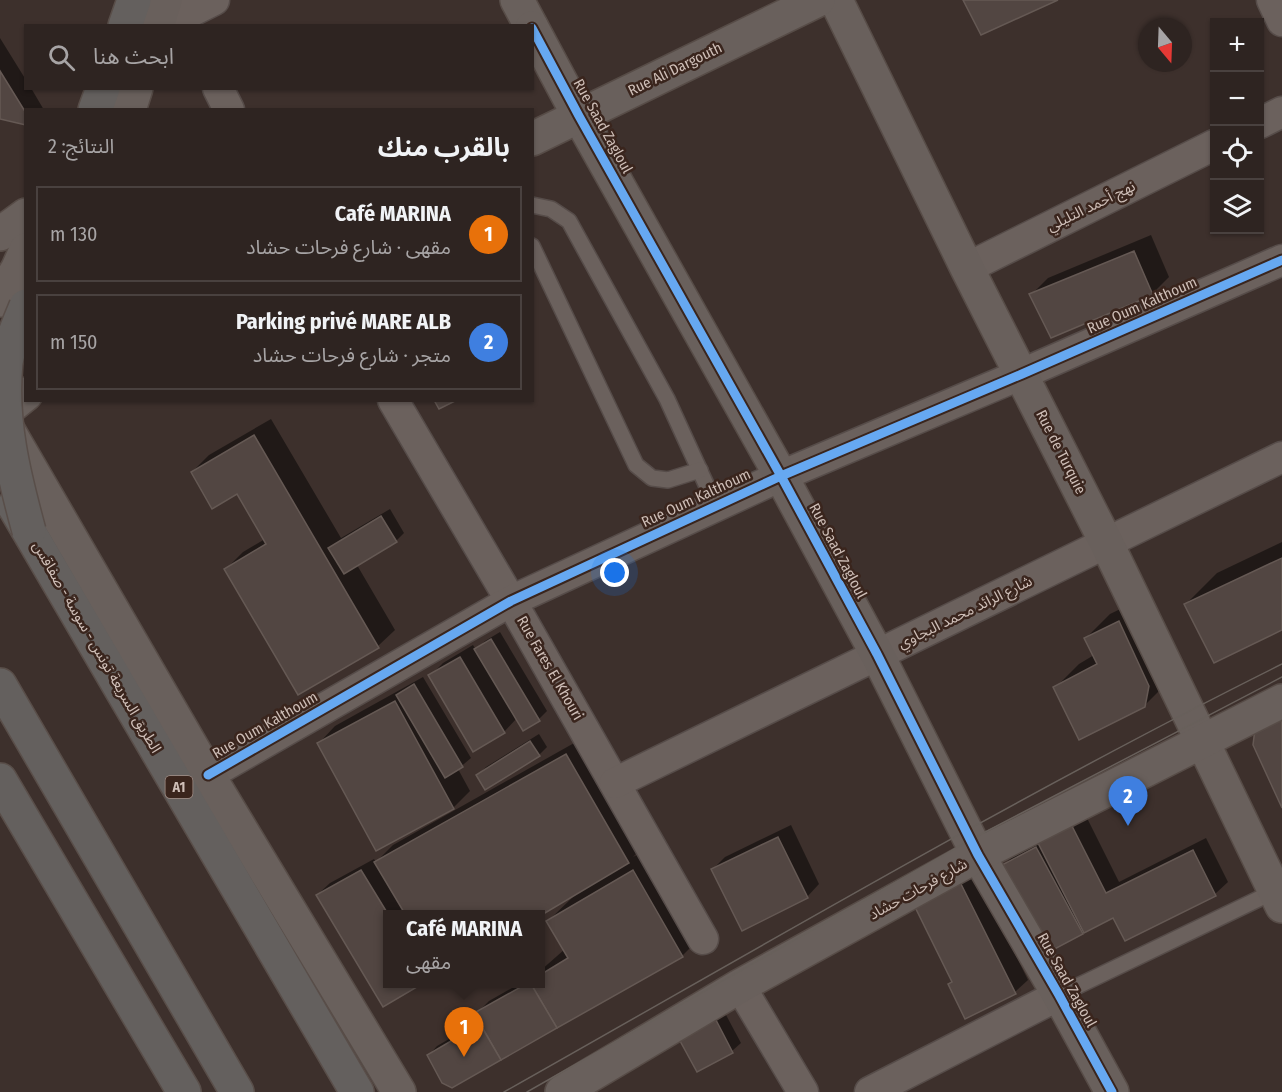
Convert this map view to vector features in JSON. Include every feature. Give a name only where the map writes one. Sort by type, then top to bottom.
[{"type":"highway","points":[[131,24],[164,13]]},
{"type":"highway","points":[[96,108],[102,90]]},
{"type":"highway","points":[[24,312],[6,361],[4,407],[8,450],[28,531]]},
{"type":"highway","name":"الطريق السريعة تونس - سوسة - صفاقس","points":[[0,482],[357,1092]]},
{"type":"highway","points":[[0,685],[237,1092]]},
{"type":"highway","points":[[0,780],[184,1092]]},
{"type":"street","points":[[110,24],[118,0]]},
{"type":"street","points":[[164,13],[214,0]]},
{"type":"street","name":"Rue Saad Zagloul","points":[[517,0],[530,24]]},
{"type":"street","name":"Rue Ali Dargouth","points":[[534,138],[818,0]]},
{"type":"street","name":"Rue de Turquie","points":[[836,0],[967,268],[1107,544],[1278,899]]},
{"type":"street","points":[[1272,0],[1282,21]]},
{"type":"street","name":"Rue Saad Zagloul","points":[[534,31],[877,654],[978,855],[1112,1092]]},
{"type":"street","points":[[79,108],[85,90]]},
{"type":"street","points":[[130,108],[135,90]]},
{"type":"street","points":[[219,90],[228,108]]},
{"type":"street","points":[[1264,121],[1282,112]]},
{"type":"street","name":"نهج أحمد التليلي","points":[[967,268],[1210,147]]},
{"type":"street","points":[[0,234],[24,216]]},
{"type":"street","points":[[0,300],[24,254]]},
{"type":"street","name":"Rue Oum Kalthoum","points":[[208,775],[511,601],[781,476],[1282,260]]},
{"type":"street","name":"Rue Fares El Khouri","points":[[394,402],[511,601],[703,939]]},
{"type":"street","points":[[13,406],[208,775],[399,1092]]},
{"type":"street","name":"شارع الرائد محمد البجاوي","points":[[615,783],[1282,457]]},
{"type":"street","name":"شارع فرحات حشاد","points":[[562,1092],[740,986],[978,855],[1282,700]]},
{"type":"street","points":[[740,986],[803,1092]]},
{"type":"street","points":[[870,1092],[1059,995]]},
{"type":"lane","points":[[534,205],[551,208],[569,221],[666,399],[716,506]]},
{"type":"lane","points":[[534,250],[636,465],[652,478],[668,480],[700,470]]},
{"type":"lane","points":[[1059,995],[1278,899]]},
{"type":"building","points":[[963,0],[1058,0],[981,35]]},
{"type":"building","points":[[0,71],[24,110],[24,125],[0,119]]},
{"type":"building","points":[[1134,251],[1153,295],[1051,338],[1029,294]]},
{"type":"building","points":[[435,402],[453,402],[439,409]]},
{"type":"building","points":[[254,435],[379,648],[298,695],[224,569],[266,544],[237,494],[212,509],[191,472]]},
{"type":"building","points":[[381,516],[397,542],[344,574],[328,548]]},
{"type":"building","points":[[1282,558],[1282,630],[1214,663],[1184,604]]},
{"type":"building","points":[[1119,621],[1149,686],[1145,707],[1079,740],[1053,687],[1097,664],[1084,638]]},
{"type":"building","points":[[491,639],[540,721],[523,731],[474,649]]},
{"type":"building","points":[[460,657],[505,733],[473,752],[428,675]]},
{"type":"building","points":[[414,684],[463,767],[445,778],[396,695]]},
{"type":"building","points":[[395,701],[454,809],[376,851],[317,743]]},
{"type":"building","points":[[1282,715],[1282,808],[1253,745],[1255,729]]},
{"type":"building","points":[[530,741],[540,756],[485,790],[476,775]]},
{"type":"building","points":[[566,754],[629,863],[545,913],[545,910],[403,910],[374,862]]},
{"type":"building","points":[[1072,826],[1106,893],[1193,850],[1216,896],[1125,941],[1113,918],[1084,933],[1038,843]]},
{"type":"building","points":[[778,837],[808,898],[742,931],[711,869]]},
{"type":"building","points":[[1036,847],[1083,934],[1047,953],[1000,866]]},
{"type":"building","points":[[361,870],[386,910],[383,910],[383,988],[415,988],[383,1007],[316,895]]},
{"type":"building","points":[[633,870],[683,957],[557,1028],[533,988],[545,988],[545,972],[568,958],[546,921]]},
{"type":"building","points":[[960,882],[1016,994],[965,1019],[948,984],[952,982],[914,905]]},
{"type":"building","points":[[519,988],[533,988],[557,1028],[501,1060],[474,1013]]},
{"type":"building","points":[[716,1020],[733,1053],[697,1072],[679,1039]]},
{"type":"building","points":[[480,1024],[501,1060],[452,1088],[442,1083],[427,1055]]},
{"type":"tram line","points":[[504,1092],[987,819],[1282,664]]},
{"type":"tram line","points":[[527,1092],[970,840],[1282,677]]},
{"type":"cycle path","points":[[534,32],[781,476],[877,654],[978,855],[1112,1092]]},
{"type":"cycle path","points":[[208,775],[511,601],[781,476],[1282,260]]},
{"type":"place","name":"Parking privé MARE ALB","points":[[1128,826]]},
{"type":"place","name":"Café MARINA","points":[[464,1057]]}]
